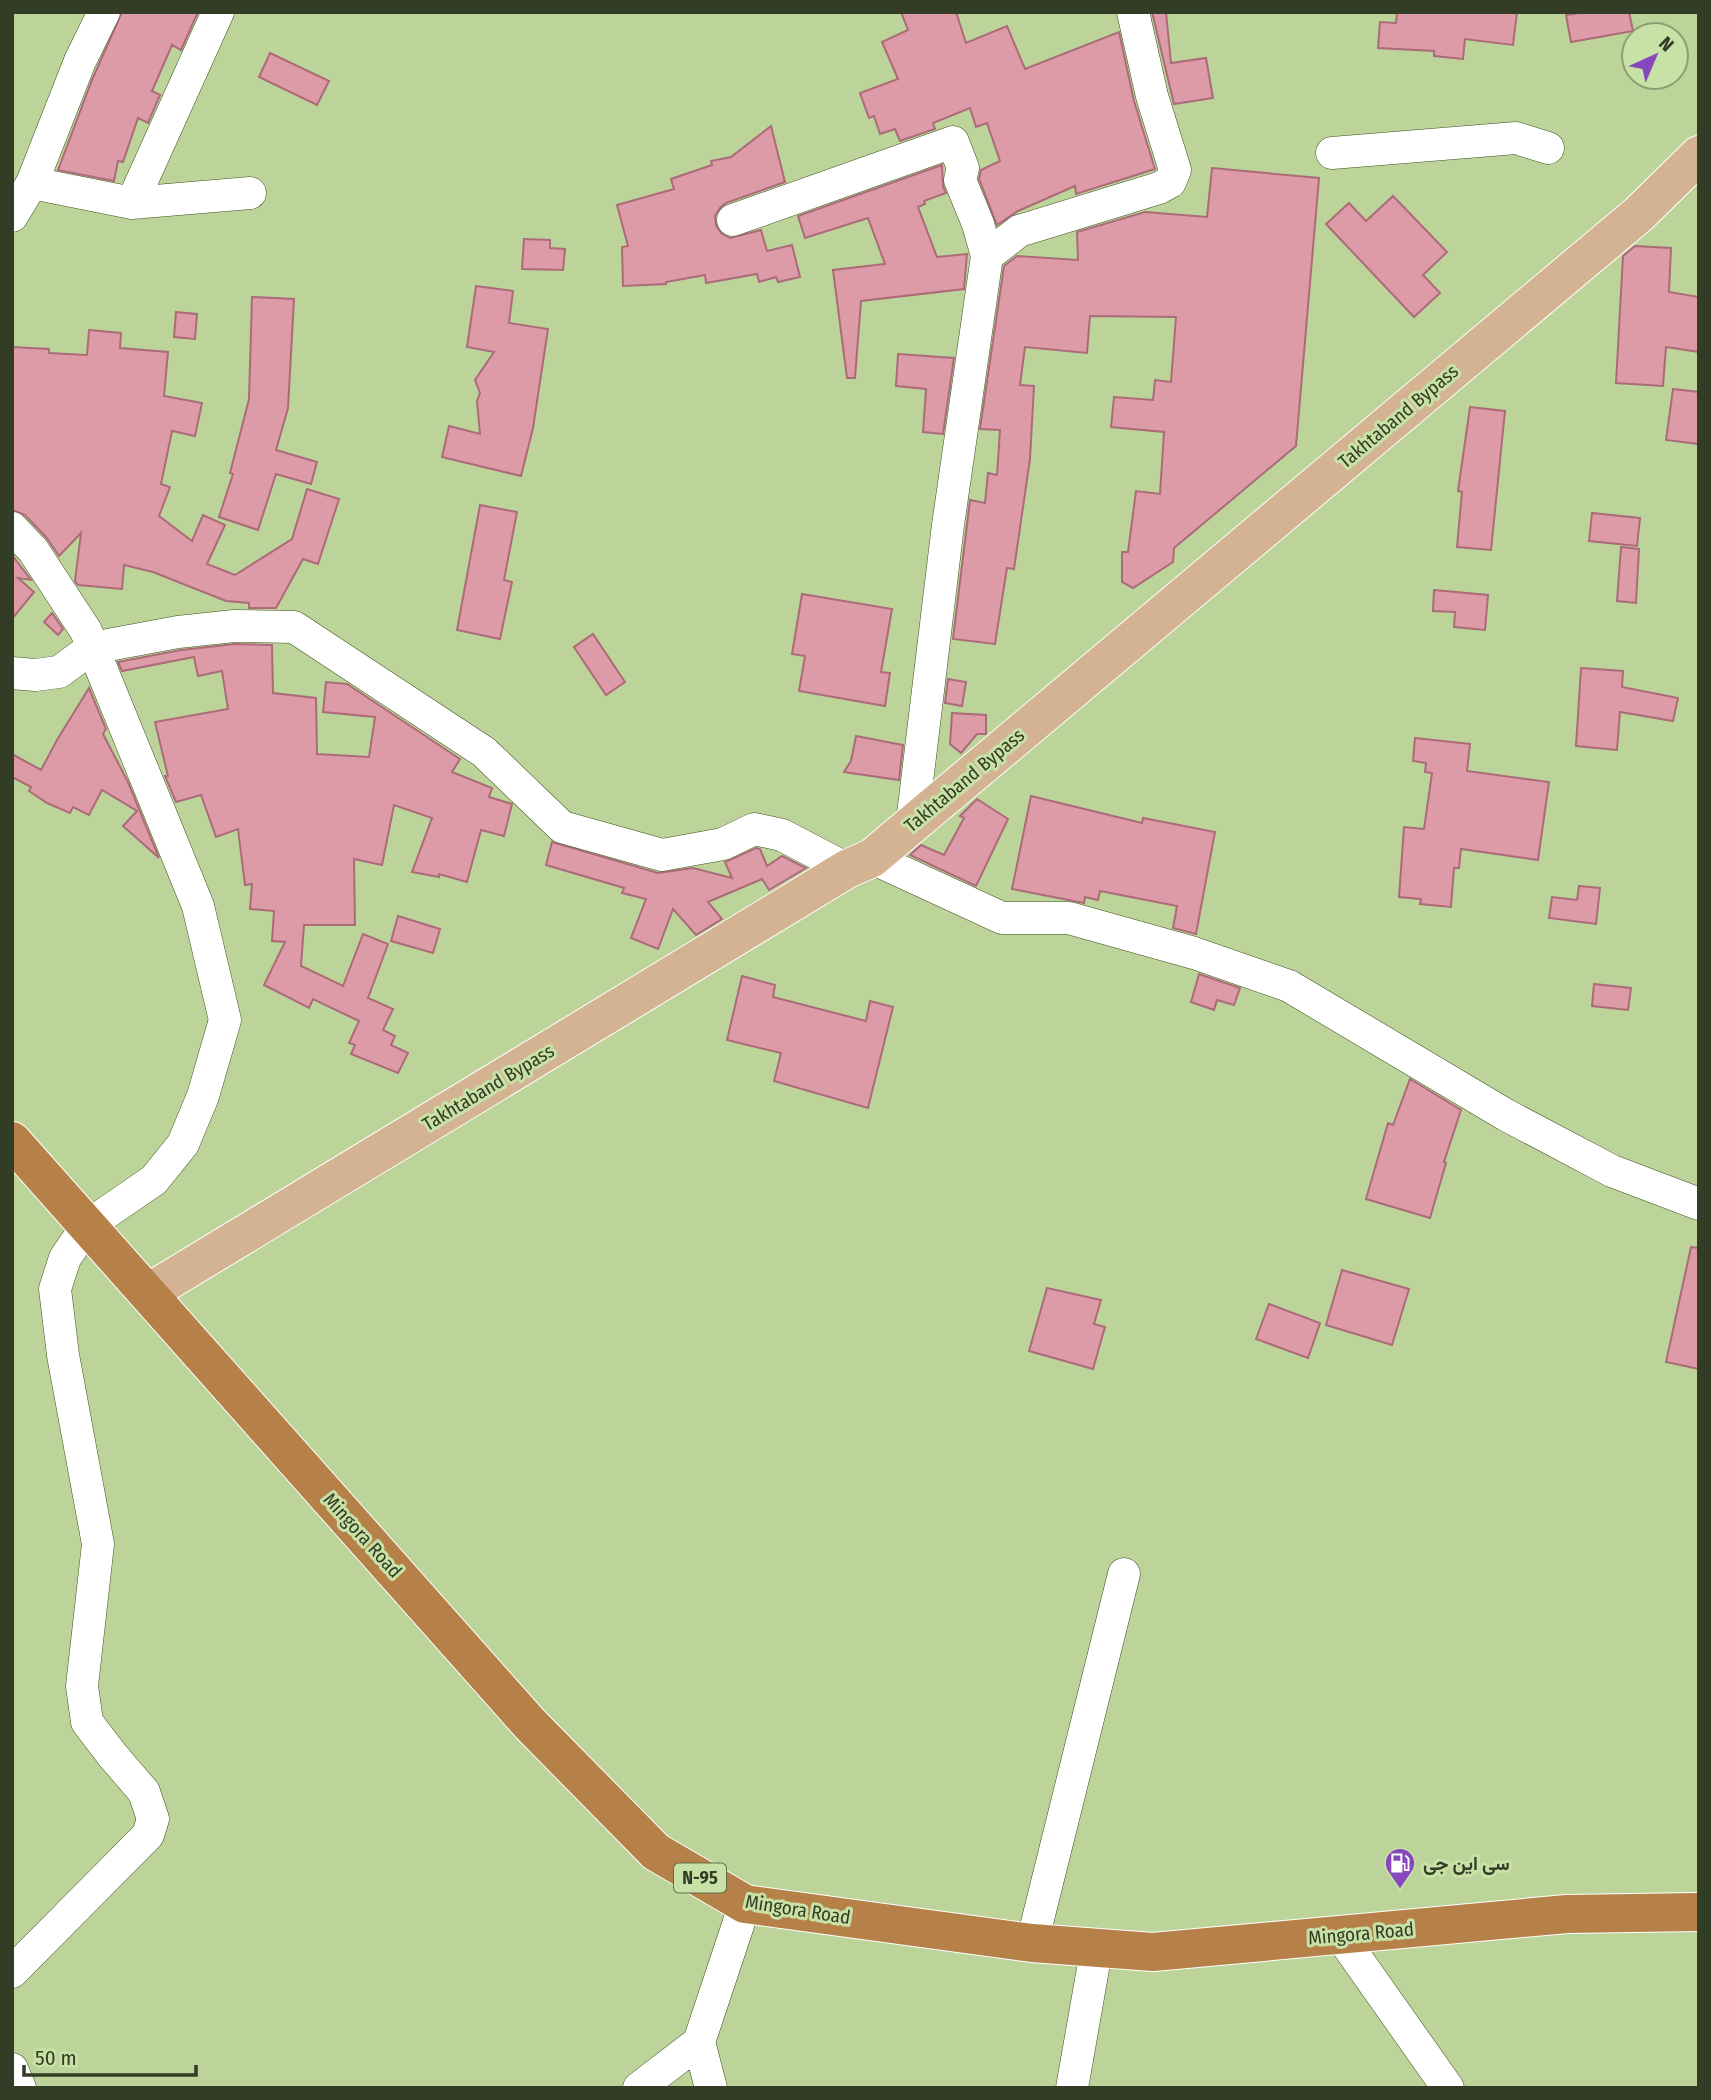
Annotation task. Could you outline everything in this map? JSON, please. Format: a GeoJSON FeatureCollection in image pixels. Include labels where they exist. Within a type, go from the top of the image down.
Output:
{"type":"FeatureCollection","features":[{"type":"Feature","properties":{"kind":"highway","name":"Mingora Road"},"geometry":{"type":"LineString","coordinates":[[12,1142],[530,1724],[656,1852],[745,1904],[1032,1943],[1153,1952],[1567,1914],[1699,1912]]}},
{"type":"Feature","properties":{"kind":"main road","name":"Takhtaband Bypass"},"geometry":{"type":"LineString","coordinates":[[148,1293],[860,864],[1692,168]]}},
{"type":"Feature","properties":{"kind":"street"},"geometry":{"type":"LineString","coordinates":[[12,216],[33,183],[80,61],[104,12]]}},
{"type":"Feature","properties":{"kind":"street"},"geometry":{"type":"LineString","coordinates":[[132,203],[218,12]]}},
{"type":"Feature","properties":{"kind":"street"},"geometry":{"type":"LineString","coordinates":[[987,256],[1019,231],[1159,188],[1170,182],[1175,170],[1152,96],[1133,12]]}},
{"type":"Feature","properties":{"kind":"street"},"geometry":{"type":"LineString","coordinates":[[1332,153],[1516,138],[1548,148]]}},
{"type":"Feature","properties":{"kind":"street"},"geometry":{"type":"LineString","coordinates":[[733,220],[953,142],[962,168],[960,180],[978,224],[987,256],[948,525],[912,823]]}},
{"type":"Feature","properties":{"kind":"street"},"geometry":{"type":"LineString","coordinates":[[33,183],[132,203],[250,193]]}},
{"type":"Feature","properties":{"kind":"street"},"geometry":{"type":"LineString","coordinates":[[12,528],[33,550],[86,631],[198,906],[225,1020],[203,1096],[183,1144],[154,1180],[87,1226],[65,1258],[55,1289],[63,1355],[98,1544],[82,1686],[87,1721],[144,1792],[153,1819],[148,1835],[12,1972]]}},
{"type":"Feature","properties":{"kind":"street"},"geometry":{"type":"LineString","coordinates":[[12,673],[35,675],[60,672],[92,648],[178,632],[223,627],[294,627],[484,752],[562,827],[662,855],[723,844],[754,829],[782,835],[1002,918],[1069,918],[1194,953],[1289,986],[1506,1115],[1612,1171],[1699,1204]]}},
{"type":"Feature","properties":{"kind":"street"},"geometry":{"type":"LineString","coordinates":[[1032,1943],[1124,1574]]}},
{"type":"Feature","properties":{"kind":"street"},"geometry":{"type":"LineString","coordinates":[[710,2088],[699,2042],[745,1904]]}},
{"type":"Feature","properties":{"kind":"street"},"geometry":{"type":"LineString","coordinates":[[1340,1935],[1448,2088]]}},
{"type":"Feature","properties":{"kind":"street"},"geometry":{"type":"LineString","coordinates":[[1072,2088],[1097,1946]]}},
{"type":"Feature","properties":{"kind":"street"},"geometry":{"type":"LineString","coordinates":[[639,2088],[699,2042]]}},
{"type":"Feature","properties":{"kind":"street"},"geometry":{"type":"LineString","coordinates":[[12,2069],[20,2088]]}},
{"type":"Feature","properties":{"kind":"building"},"geometry":{"type":"Polygon","coordinates":[[[122,12],[198,12],[181,50],[172,45],[152,91],[160,95],[148,123],[138,118],[123,162],[118,161],[114,181],[58,170],[92,80],[122,12]]]}},
{"type":"Feature","properties":{"kind":"building"},"geometry":{"type":"Polygon","coordinates":[[[901,12],[956,12],[966,43],[1007,26],[1025,69],[1119,32],[1134,101],[1155,169],[1076,194],[1075,186],[1018,211],[997,225],[979,179],[981,170],[1000,161],[987,123],[976,127],[970,108],[933,123],[935,129],[900,141],[895,129],[880,134],[874,116],[869,118],[860,93],[898,79],[882,42],[908,30],[901,12]]]}},
{"type":"Feature","properties":{"kind":"building"},"geometry":{"type":"Polygon","coordinates":[[[1152,12],[1166,12],[1171,63],[1206,58],[1213,98],[1174,104],[1152,12]]]}},
{"type":"Feature","properties":{"kind":"building"},"geometry":{"type":"Polygon","coordinates":[[[1397,12],[1517,12],[1513,45],[1465,39],[1463,59],[1434,56],[1434,51],[1378,48],[1380,22],[1396,23],[1397,12]]]}},
{"type":"Feature","properties":{"kind":"building"},"geometry":{"type":"Polygon","coordinates":[[[1629,12],[1631,21],[1620,21],[1620,33],[1571,42],[1566,15],[1629,12]]]}},
{"type":"Feature","properties":{"kind":"building"},"geometry":{"type":"Polygon","coordinates":[[[270,53],[329,81],[317,105],[259,77],[270,53]]]}},
{"type":"Feature","properties":{"kind":"building"},"geometry":{"type":"Polygon","coordinates":[[[771,126],[785,182],[726,203],[715,216],[716,225],[721,233],[730,238],[761,230],[767,251],[792,245],[800,277],[778,282],[776,277],[759,282],[757,274],[706,283],[705,275],[666,284],[623,286],[622,247],[628,246],[617,205],[674,189],[671,179],[712,165],[711,161],[731,157],[771,126]]]}},
{"type":"Feature","properties":{"kind":"building"},"geometry":{"type":"Polygon","coordinates":[[[942,165],[946,193],[924,201],[925,204],[918,207],[937,257],[967,254],[964,289],[861,301],[855,378],[847,378],[833,270],[885,264],[868,218],[805,238],[798,216],[942,165]]]}},
{"type":"Feature","properties":{"kind":"building"},"geometry":{"type":"Polygon","coordinates":[[[1212,168],[1319,178],[1296,446],[1174,548],[1173,562],[1133,588],[1122,582],[1122,552],[1128,552],[1136,491],[1160,494],[1164,432],[1111,427],[1114,397],[1153,400],[1155,380],[1171,382],[1176,317],[1090,316],[1087,353],[1025,347],[1020,385],[1034,386],[1030,459],[1014,569],[1007,568],[995,644],[953,639],[970,500],[985,503],[988,473],[997,475],[1000,430],[980,429],[1004,266],[1017,256],[1078,260],[1077,232],[1145,212],[1207,217],[1212,168]]]}},
{"type":"Feature","properties":{"kind":"building"},"geometry":{"type":"Polygon","coordinates":[[[1393,196],[1447,252],[1423,275],[1440,293],[1414,317],[1326,224],[1349,203],[1366,221],[1393,196]]]}},
{"type":"Feature","properties":{"kind":"building"},"geometry":{"type":"Polygon","coordinates":[[[524,239],[550,240],[550,248],[565,249],[563,270],[522,269],[524,239]]]}},
{"type":"Feature","properties":{"kind":"building"},"geometry":{"type":"Polygon","coordinates":[[[1635,246],[1671,248],[1669,292],[1699,297],[1699,352],[1666,347],[1663,386],[1616,383],[1623,256],[1635,246]]]}},
{"type":"Feature","properties":{"kind":"building"},"geometry":{"type":"Polygon","coordinates":[[[476,286],[513,291],[509,323],[548,329],[533,428],[521,476],[442,457],[449,426],[480,434],[477,401],[480,393],[475,380],[494,352],[467,347],[476,286]]]}},
{"type":"Feature","properties":{"kind":"building"},"geometry":{"type":"Polygon","coordinates":[[[252,297],[294,299],[288,408],[276,450],[317,462],[311,484],[276,474],[258,530],[219,517],[233,474],[230,473],[249,399],[252,297]]]}},
{"type":"Feature","properties":{"kind":"building"},"geometry":{"type":"Polygon","coordinates":[[[176,312],[197,314],[195,339],[174,337],[176,312]]]}},
{"type":"Feature","properties":{"kind":"building"},"geometry":{"type":"Polygon","coordinates":[[[89,330],[121,333],[120,348],[168,352],[164,396],[202,403],[195,436],[172,431],[161,484],[170,487],[159,516],[192,541],[203,515],[225,525],[207,564],[235,575],[292,539],[307,489],[339,499],[318,564],[303,559],[276,608],[249,608],[249,603],[226,601],[153,572],[124,565],[122,589],[78,585],[75,581],[81,533],[59,556],[46,537],[25,515],[12,510],[12,347],[87,355],[89,330]]]}},
{"type":"Feature","properties":{"kind":"building"},"geometry":{"type":"Polygon","coordinates":[[[898,354],[954,358],[943,434],[923,432],[926,389],[896,386],[898,354]]]}},
{"type":"Feature","properties":{"kind":"building"},"geometry":{"type":"Polygon","coordinates":[[[1673,389],[1699,392],[1699,444],[1666,440],[1673,389]]]}},
{"type":"Feature","properties":{"kind":"building"},"geometry":{"type":"Polygon","coordinates":[[[1470,407],[1505,411],[1491,550],[1457,547],[1462,492],[1458,491],[1470,407]]]}},
{"type":"Feature","properties":{"kind":"building"},"geometry":{"type":"Polygon","coordinates":[[[480,505],[517,512],[504,580],[512,582],[500,639],[457,630],[480,505]]]}},
{"type":"Feature","properties":{"kind":"building"},"geometry":{"type":"Polygon","coordinates":[[[1592,513],[1640,518],[1637,546],[1589,541],[1592,513]]]}},
{"type":"Feature","properties":{"kind":"building"},"geometry":{"type":"Polygon","coordinates":[[[1621,547],[1639,549],[1636,603],[1617,601],[1621,547]]]}},
{"type":"Feature","properties":{"kind":"building"},"geometry":{"type":"Polygon","coordinates":[[[12,555],[31,580],[18,578],[34,592],[12,619],[12,555]]]}},
{"type":"Feature","properties":{"kind":"building"},"geometry":{"type":"Polygon","coordinates":[[[1434,590],[1488,595],[1485,630],[1454,627],[1455,612],[1433,611],[1434,590]]]}},
{"type":"Feature","properties":{"kind":"building"},"geometry":{"type":"Polygon","coordinates":[[[802,594],[892,609],[881,672],[890,673],[885,706],[799,691],[805,656],[792,654],[802,594]]]}},
{"type":"Feature","properties":{"kind":"building"},"geometry":{"type":"Polygon","coordinates":[[[52,613],[63,629],[58,635],[44,622],[52,613]]]}},
{"type":"Feature","properties":{"kind":"building"},"geometry":{"type":"Polygon","coordinates":[[[593,634],[625,682],[606,695],[574,647],[593,634]]]}},
{"type":"Feature","properties":{"kind":"building"},"geometry":{"type":"Polygon","coordinates":[[[235,644],[272,645],[273,693],[316,698],[317,754],[369,757],[375,717],[323,712],[326,682],[347,684],[460,759],[452,772],[492,788],[489,797],[512,804],[504,836],[481,830],[467,882],[439,874],[439,877],[412,872],[432,818],[394,805],[382,865],[354,859],[355,925],[304,925],[301,966],[343,986],[363,934],[388,944],[368,998],[393,1009],[383,1030],[395,1036],[391,1045],[408,1053],[398,1073],[351,1054],[355,1045],[349,1043],[359,1021],[313,999],[309,1008],[264,985],[285,942],[272,941],[274,911],[250,909],[252,884],[245,885],[238,829],[216,837],[201,795],[176,802],[165,776],[168,776],[155,722],[228,709],[222,671],[198,676],[194,657],[122,671],[118,662],[181,650],[235,644]]]}},
{"type":"Feature","properties":{"kind":"building"},"geometry":{"type":"Polygon","coordinates":[[[1581,668],[1623,671],[1622,687],[1678,698],[1673,721],[1620,712],[1617,750],[1576,746],[1581,668]]]}},
{"type":"Feature","properties":{"kind":"building"},"geometry":{"type":"Polygon","coordinates":[[[948,679],[966,682],[962,706],[945,703],[948,679]]]}},
{"type":"Feature","properties":{"kind":"building"},"geometry":{"type":"Polygon","coordinates":[[[89,688],[106,729],[103,734],[128,782],[159,858],[123,826],[137,811],[102,790],[89,815],[73,807],[70,813],[47,803],[29,791],[31,787],[12,777],[12,754],[41,770],[89,688]]]}},
{"type":"Feature","properties":{"kind":"building"},"geometry":{"type":"Polygon","coordinates":[[[952,713],[986,715],[986,734],[977,734],[961,753],[950,744],[952,713]]]}},
{"type":"Feature","properties":{"kind":"building"},"geometry":{"type":"Polygon","coordinates":[[[856,736],[903,745],[899,780],[844,772],[851,761],[856,736]]]}},
{"type":"Feature","properties":{"kind":"building"},"geometry":{"type":"Polygon","coordinates":[[[1415,738],[1470,744],[1467,771],[1549,782],[1538,860],[1461,849],[1459,868],[1454,868],[1451,907],[1420,904],[1421,899],[1399,897],[1404,827],[1424,829],[1432,773],[1425,772],[1426,763],[1413,761],[1415,738]]]}},
{"type":"Feature","properties":{"kind":"building"},"geometry":{"type":"Polygon","coordinates":[[[1031,796],[1142,823],[1143,818],[1215,832],[1196,934],[1173,928],[1177,906],[1100,891],[1098,900],[1085,897],[1084,903],[1012,889],[1031,796]]]}},
{"type":"Feature","properties":{"kind":"building"},"geometry":{"type":"Polygon","coordinates":[[[977,799],[1008,819],[976,886],[910,855],[921,845],[944,855],[964,818],[960,816],[977,799]]]}},
{"type":"Feature","properties":{"kind":"building"},"geometry":{"type":"Polygon","coordinates":[[[552,842],[658,873],[693,868],[732,878],[725,862],[756,848],[760,849],[767,866],[782,856],[806,868],[769,890],[762,879],[708,902],[722,919],[696,935],[673,909],[658,949],[631,938],[646,899],[622,893],[624,888],[546,865],[552,842]]]}},
{"type":"Feature","properties":{"kind":"building"},"geometry":{"type":"Polygon","coordinates":[[[1579,886],[1600,888],[1596,924],[1549,918],[1552,897],[1577,900],[1579,886]]]}},
{"type":"Feature","properties":{"kind":"building"},"geometry":{"type":"Polygon","coordinates":[[[398,916],[440,929],[433,953],[391,941],[398,916]]]}},
{"type":"Feature","properties":{"kind":"building"},"geometry":{"type":"Polygon","coordinates":[[[1199,974],[1240,988],[1234,1005],[1217,1000],[1214,1010],[1191,1002],[1199,974]]]}},
{"type":"Feature","properties":{"kind":"building"},"geometry":{"type":"Polygon","coordinates":[[[742,976],[775,985],[773,997],[866,1021],[870,1001],[893,1007],[868,1108],[774,1081],[781,1053],[727,1040],[742,976]]]}},
{"type":"Feature","properties":{"kind":"building"},"geometry":{"type":"Polygon","coordinates":[[[1594,984],[1631,988],[1628,1010],[1592,1006],[1594,984]]]}},
{"type":"Feature","properties":{"kind":"building"},"geometry":{"type":"Polygon","coordinates":[[[1410,1079],[1461,1110],[1430,1218],[1366,1199],[1388,1123],[1393,1125],[1410,1079]]]}},
{"type":"Feature","properties":{"kind":"building"},"geometry":{"type":"Polygon","coordinates":[[[1691,1247],[1699,1248],[1699,1369],[1666,1362],[1691,1247]]]}},
{"type":"Feature","properties":{"kind":"building"},"geometry":{"type":"Polygon","coordinates":[[[1342,1270],[1409,1289],[1392,1345],[1326,1325],[1342,1270]]]}},
{"type":"Feature","properties":{"kind":"building"},"geometry":{"type":"Polygon","coordinates":[[[1047,1288],[1101,1300],[1094,1324],[1105,1327],[1093,1369],[1029,1351],[1047,1288]]]}},
{"type":"Feature","properties":{"kind":"building"},"geometry":{"type":"Polygon","coordinates":[[[1269,1304],[1320,1323],[1308,1358],[1256,1339],[1269,1304]]]}},
{"type":"Feature","properties":{"kind":"place","name":"سی این جی"},"geometry":{"type":"Point","coordinates":[1400,1890]}}]}
